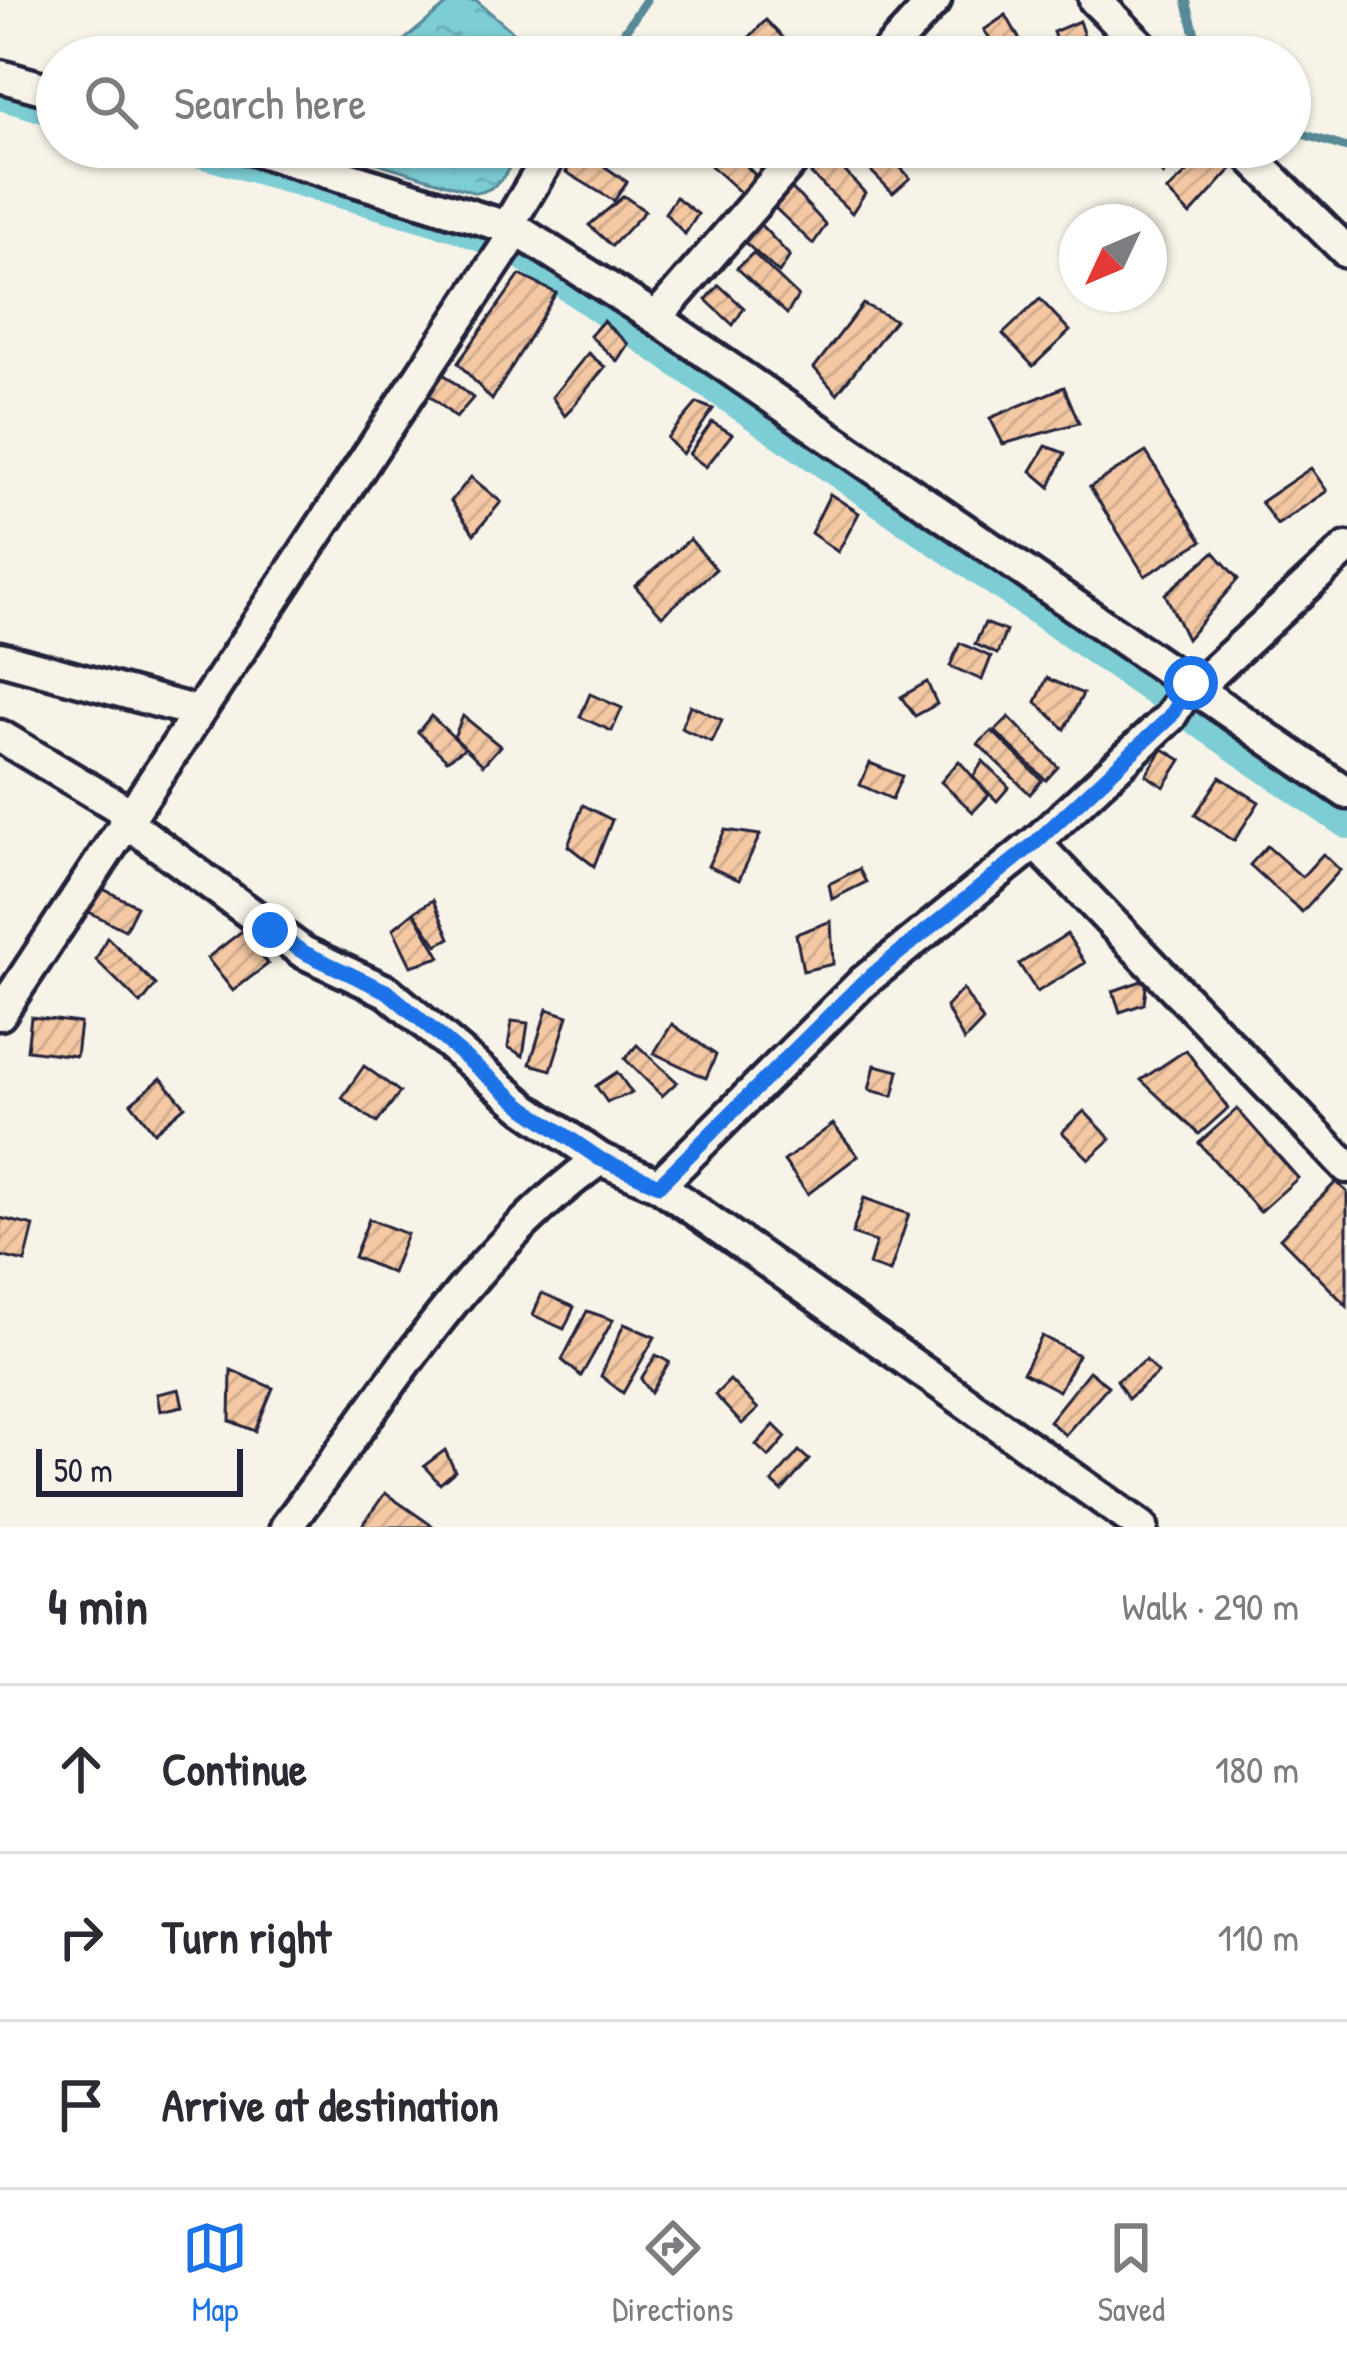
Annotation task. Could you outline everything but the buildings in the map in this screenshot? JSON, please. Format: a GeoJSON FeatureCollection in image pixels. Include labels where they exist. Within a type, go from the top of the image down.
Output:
{"type":"FeatureCollection","features":[{"type":"Feature","properties":{"kind":"street"},"geometry":{"type":"LineString","coordinates":[[902,36],[935,0]]}},
{"type":"Feature","properties":{"kind":"street"},"geometry":{"type":"LineString","coordinates":[[1095,0],[1131,36]]}},
{"type":"Feature","properties":{"kind":"street"},"geometry":{"type":"LineString","coordinates":[[0,76],[36,86]]}},
{"type":"Feature","properties":{"kind":"street"},"geometry":{"type":"LineString","coordinates":[[316,168],[512,228],[656,318],[1347,793]]}},
{"type":"Feature","properties":{"kind":"street"},"geometry":{"type":"LineString","coordinates":[[0,1013],[490,272],[544,168]]}},
{"type":"Feature","properties":{"kind":"street"},"geometry":{"type":"LineString","coordinates":[[656,318],[786,168]]}},
{"type":"Feature","properties":{"kind":"street"},"geometry":{"type":"LineString","coordinates":[[1262,168],[1347,252]]}},
{"type":"Feature","properties":{"kind":"street"},"geometry":{"type":"LineString","coordinates":[[659,1185],[863,982],[1035,843],[1170,717],[1195,685],[1347,548]]}},
{"type":"Feature","properties":{"kind":"street"},"geometry":{"type":"LineString","coordinates":[[0,658],[196,712]]}},
{"type":"Feature","properties":{"kind":"street"},"geometry":{"type":"LineString","coordinates":[[0,736],[127,817],[303,952],[388,992],[508,1095],[600,1159],[659,1185],[1135,1525]]}},
{"type":"Feature","properties":{"kind":"street"},"geometry":{"type":"LineString","coordinates":[[1035,843],[1347,1167]]}},
{"type":"Feature","properties":{"kind":"street"},"geometry":{"type":"LineString","coordinates":[[286,1527],[503,1242],[557,1190],[600,1159]]}},
{"type":"Feature","properties":{"kind":"water"},"geometry":{"type":"Polygon","coordinates":[[[452,0],[477,1],[518,36],[409,36],[452,0]]]}},
{"type":"Feature","properties":{"kind":"water"},"geometry":{"type":"Polygon","coordinates":[[[394,168],[509,168],[498,182],[476,193],[394,168]]]}},
{"type":"Feature","properties":{"kind":"waterway"},"geometry":{"type":"LineString","coordinates":[[621,36],[646,0]]}},
{"type":"Feature","properties":{"kind":"waterway"},"geometry":{"type":"LineString","coordinates":[[1186,0],[1195,36]]}},
{"type":"Feature","properties":{"kind":"waterway"},"geometry":{"type":"LineString","coordinates":[[0,95],[36,106]]}},
{"type":"Feature","properties":{"kind":"waterway"},"geometry":{"type":"LineString","coordinates":[[1311,137],[1347,148]]}},
{"type":"Feature","properties":{"kind":"waterway"},"geometry":{"type":"LineString","coordinates":[[254,168],[455,226],[521,254],[1347,824]]}},
{"type":"Feature","properties":{"kind":"route"},"geometry":{"type":"LineString","coordinates":[[270,930],[333,968],[388,992],[525,1108],[600,1159],[659,1185],[863,982],[1035,843],[1170,717],[1191,683]]}}]}
